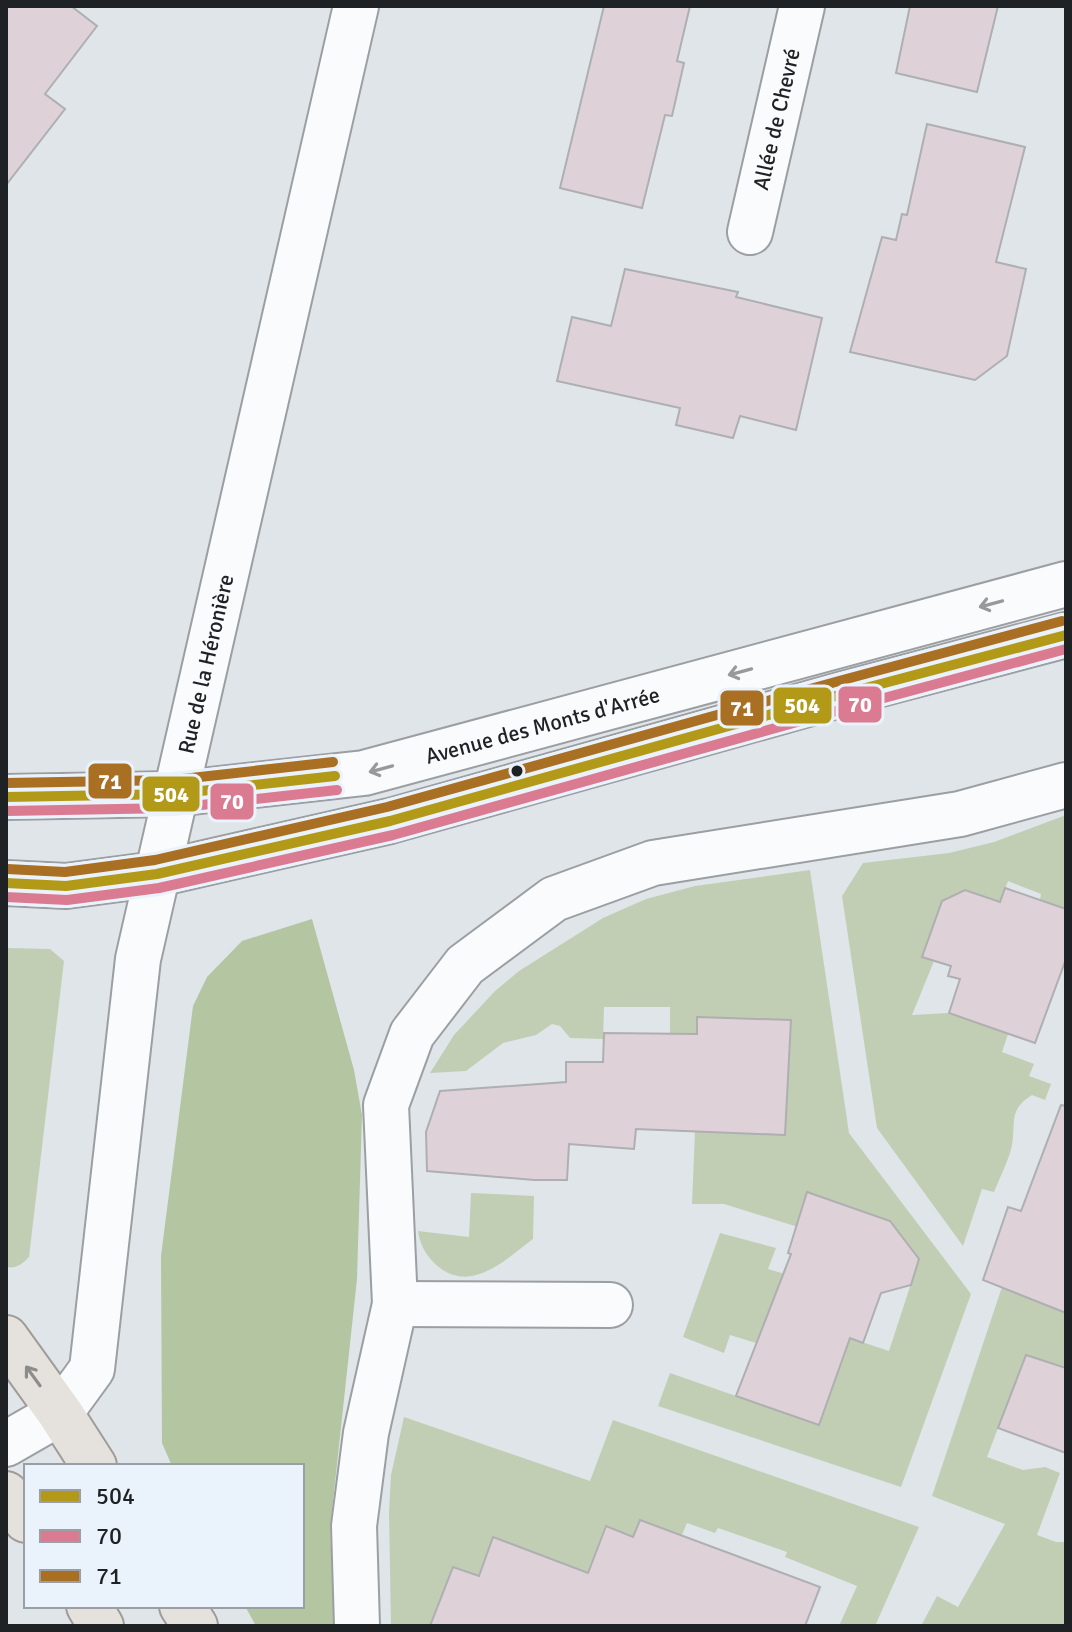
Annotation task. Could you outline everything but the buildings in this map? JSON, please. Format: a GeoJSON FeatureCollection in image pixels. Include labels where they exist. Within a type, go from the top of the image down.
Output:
{"type":"FeatureCollection","features":[{"type":"Feature","properties":{"kind":"main road"},"geometry":{"type":"LineString","coordinates":[[6,1338],[93,1464]]}},
{"type":"Feature","properties":{"kind":"main road"},"geometry":{"type":"LineString","coordinates":[[6,1494],[24,1517]]}},
{"type":"Feature","properties":{"kind":"main road"},"geometry":{"type":"LineString","coordinates":[[90,1608],[101,1626]]}},
{"type":"Feature","properties":{"kind":"main road"},"geometry":{"type":"LineString","coordinates":[[183,1608],[195,1626]]}},
{"type":"Feature","properties":{"kind":"street","name":"Rue de la Héronière"},"geometry":{"type":"LineString","coordinates":[[60,1413],[92,1369],[138,959],[356,6]]}},
{"type":"Feature","properties":{"kind":"street","name":"Allée de Chevré"},"geometry":{"type":"LineString","coordinates":[[750,232],[802,6]]}},
{"type":"Feature","properties":{"kind":"street","name":"Avenue des Monts d'Arrée"},"geometry":{"type":"LineString","coordinates":[[6,797],[174,794],[364,773],[1066,584]]}},
{"type":"Feature","properties":{"kind":"street"},"geometry":{"type":"LineString","coordinates":[[6,883],[66,886],[157,874],[390,821],[769,714],[1066,635]]}},
{"type":"Feature","properties":{"kind":"street"},"geometry":{"type":"LineString","coordinates":[[357,1626],[354,1526],[366,1433],[395,1304],[386,1105],[412,1034],[465,965],[554,899],[653,863],[960,814],[1066,785]]}},
{"type":"Feature","properties":{"kind":"street"},"geometry":{"type":"LineString","coordinates":[[395,1304],[610,1305]]}},
{"type":"Feature","properties":{"kind":"street"},"geometry":{"type":"LineString","coordinates":[[6,1444],[60,1413]]}},
{"type":"Feature","properties":{"kind":"green space"},"geometry":{"type":"Polygon","coordinates":[[[1066,815],[1066,909],[1040,900],[1041,894],[1008,881],[1000,902],[965,891],[942,901],[923,957],[934,961],[912,1015],[949,1013],[1008,1034],[1002,1052],[1034,1064],[1029,1076],[1051,1084],[1045,1100],[1032,1095],[1016,1111],[1007,1163],[994,1192],[982,1189],[963,1246],[877,1128],[842,896],[863,863],[949,853],[994,842],[1066,815]]]}},
{"type":"Feature","properties":{"kind":"green space"},"geometry":{"type":"Polygon","coordinates":[[[810,870],[849,1133],[971,1294],[901,1487],[658,1406],[670,1373],[819,1425],[850,1338],[889,1351],[919,1259],[902,1236],[798,1227],[724,1204],[692,1204],[695,1131],[728,1118],[786,1119],[791,1020],[697,1017],[697,1034],[670,1034],[670,1007],[604,1007],[603,1039],[570,1038],[560,1026],[552,1024],[536,1035],[503,1043],[466,1071],[430,1073],[454,1035],[495,991],[519,971],[603,918],[646,899],[695,886],[810,870]]]}},
{"type":"Feature","properties":{"kind":"green space"},"geometry":{"type":"Polygon","coordinates":[[[312,919],[354,1070],[362,1115],[357,1279],[330,1529],[335,1626],[256,1626],[246,1608],[304,1608],[304,1464],[171,1464],[162,1443],[161,1256],[193,1006],[207,977],[242,941],[312,919]]]}},
{"type":"Feature","properties":{"kind":"green space"},"geometry":{"type":"Polygon","coordinates":[[[6,948],[50,949],[64,961],[29,1257],[19,1265],[10,1267],[6,1267],[6,948]]]}},
{"type":"Feature","properties":{"kind":"green space"},"geometry":{"type":"Polygon","coordinates":[[[471,1193],[534,1196],[533,1239],[489,1270],[465,1277],[452,1275],[440,1268],[428,1256],[418,1231],[469,1237],[471,1193]]]}},
{"type":"Feature","properties":{"kind":"green space"},"geometry":{"type":"Polygon","coordinates":[[[720,1233],[776,1248],[768,1269],[795,1277],[756,1343],[730,1335],[724,1353],[683,1337],[720,1233]]]}},
{"type":"Feature","properties":{"kind":"green space"},"geometry":{"type":"Polygon","coordinates":[[[1002,1287],[1066,1313],[1066,1367],[1026,1355],[987,1457],[1023,1470],[1045,1467],[1060,1473],[1037,1535],[1066,1542],[1066,1626],[921,1626],[937,1596],[958,1607],[1005,1524],[932,1496],[1002,1287]]]}},
{"type":"Feature","properties":{"kind":"green space"},"geometry":{"type":"Polygon","coordinates":[[[404,1417],[590,1481],[613,1420],[919,1527],[875,1626],[839,1626],[857,1586],[785,1557],[787,1552],[718,1528],[715,1533],[687,1523],[681,1537],[633,1537],[605,1526],[575,1606],[530,1551],[494,1537],[479,1576],[453,1567],[430,1626],[391,1626],[391,1475],[404,1417]]]}},
{"type":"Feature","properties":{"kind":"transit line","name":"71"},"geometry":{"type":"LineString","coordinates":[[7,869],[65,872],[155,860],[387,807],[1062,621]]}},
{"type":"Feature","properties":{"kind":"transit line","name":"504"},"geometry":{"type":"LineString","coordinates":[[6,883],[66,886],[157,874],[390,821],[1066,635]]}},
{"type":"Feature","properties":{"kind":"transit line","name":"70"},"geometry":{"type":"LineString","coordinates":[[6,897],[67,900],[159,888],[393,835],[1066,649]]}},
{"type":"Feature","properties":{"kind":"transit line","name":"71"},"geometry":{"type":"LineString","coordinates":[[6,783],[173,780],[333,762]]}},
{"type":"Feature","properties":{"kind":"transit line","name":"504"},"geometry":{"type":"LineString","coordinates":[[6,797],[174,794],[335,776]]}},
{"type":"Feature","properties":{"kind":"transit line","name":"70"},"geometry":{"type":"LineString","coordinates":[[6,811],[174,808],[337,790]]}}]}
